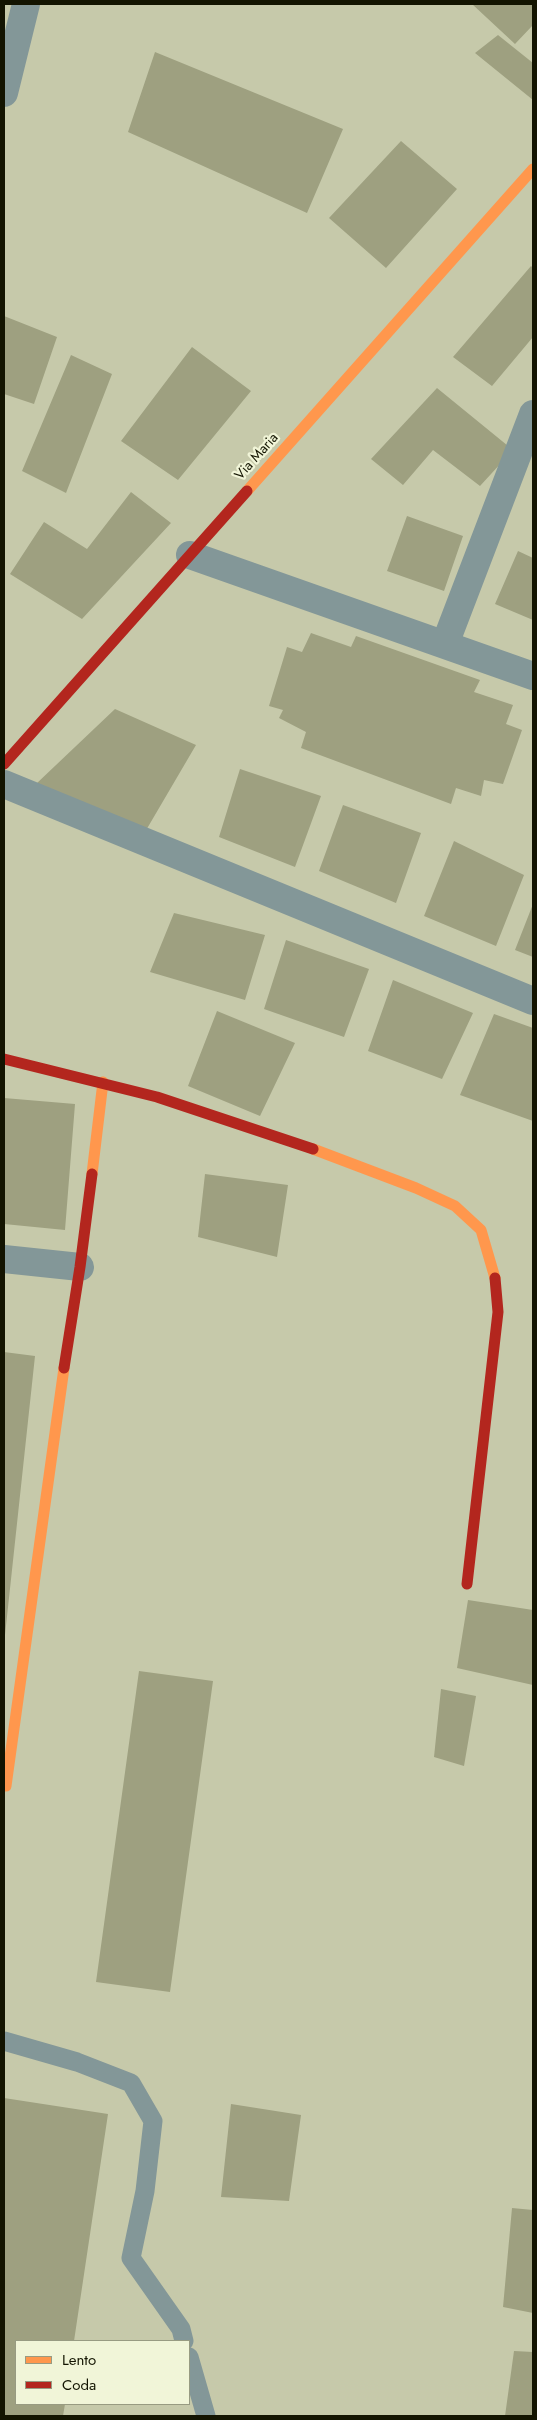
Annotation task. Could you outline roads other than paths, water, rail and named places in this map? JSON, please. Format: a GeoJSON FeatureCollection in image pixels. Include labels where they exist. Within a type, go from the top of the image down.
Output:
{"type":"FeatureCollection","features":[{"type":"Feature","properties":{"kind":"street"},"geometry":{"type":"LineString","coordinates":[[4,93],[26,4]]}},
{"type":"Feature","properties":{"kind":"street","name":"Via Maria"},"geometry":{"type":"LineString","coordinates":[[4,764],[531,175]]}},
{"type":"Feature","properties":{"kind":"street"},"geometry":{"type":"LineString","coordinates":[[444,644],[533,414]]}},
{"type":"Feature","properties":{"kind":"street"},"geometry":{"type":"LineString","coordinates":[[190,555],[533,676]]}},
{"type":"Feature","properties":{"kind":"street"},"geometry":{"type":"LineString","coordinates":[[4,784],[533,1001]]}},
{"type":"Feature","properties":{"kind":"street"},"geometry":{"type":"LineString","coordinates":[[4,1059],[103,1082],[157,1097],[294,1142],[416,1188],[455,1206],[481,1230],[494,1273],[498,1312],[467,1584]]}},
{"type":"Feature","properties":{"kind":"street"},"geometry":{"type":"LineString","coordinates":[[5,1792],[57,1408],[80,1267],[103,1082]]}},
{"type":"Feature","properties":{"kind":"street"},"geometry":{"type":"LineString","coordinates":[[4,1258],[80,1267]]}},
{"type":"Feature","properties":{"kind":"lane"},"geometry":{"type":"LineString","coordinates":[[4,2041],[77,2062],[131,2083],[153,2121],[145,2191],[131,2258],[180,2328],[184,2340]]}},
{"type":"Feature","properties":{"kind":"lane"},"geometry":{"type":"LineString","coordinates":[[190,2360],[206,2416]]}}]}
